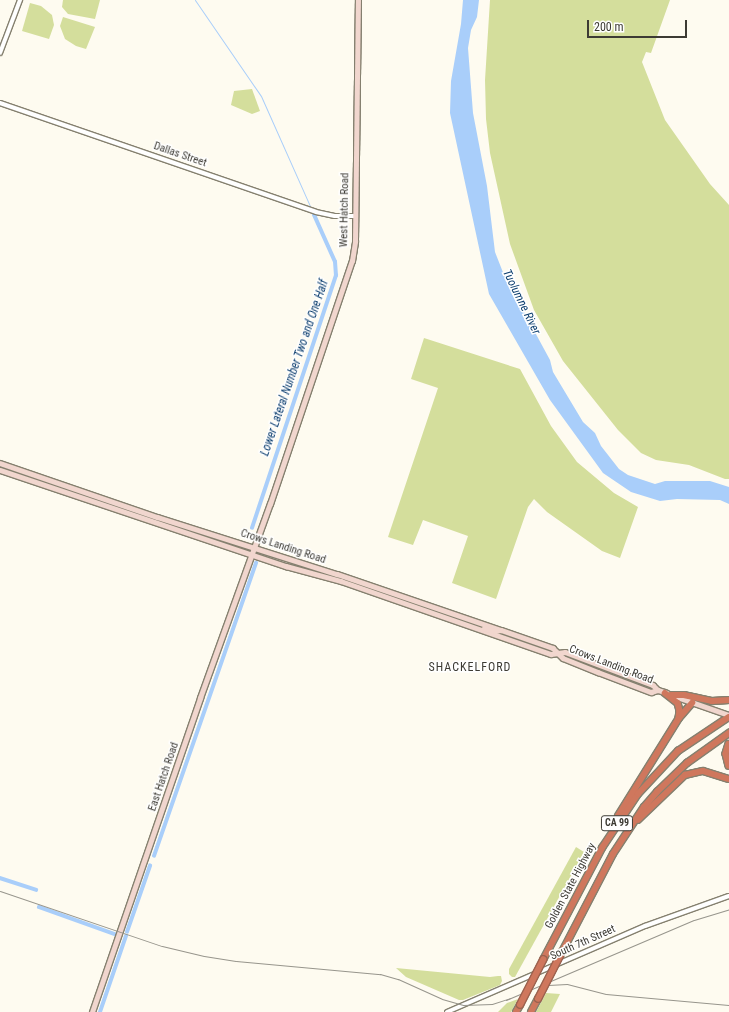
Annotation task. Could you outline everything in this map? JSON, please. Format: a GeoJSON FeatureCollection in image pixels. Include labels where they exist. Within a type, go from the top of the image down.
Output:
{"type":"FeatureCollection","features":[{"type":"Feature","properties":{"kind":"highway"},"geometry":{"type":"LineString","coordinates":[[668,694],[712,701],[729,700]]}},
{"type":"Feature","properties":{"kind":"highway"},"geometry":{"type":"LineString","coordinates":[[668,694],[678,703],[680,710],[679,718]]}},
{"type":"Feature","properties":{"kind":"highway"},"geometry":{"type":"LineString","coordinates":[[602,848],[621,811],[679,718],[692,702]]}},
{"type":"Feature","properties":{"kind":"highway","name":"Golden State Highway"},"geometry":{"type":"LineString","coordinates":[[516,1012],[602,848],[634,799],[657,772],[678,751],[727,715]]}},
{"type":"Feature","properties":{"kind":"highway","name":"Golden State Highway"},"geometry":{"type":"LineString","coordinates":[[531,1012],[613,854],[633,823],[656,792],[676,772],[696,755],[729,733]]}},
{"type":"Feature","properties":{"kind":"highway"},"geometry":{"type":"LineString","coordinates":[[729,744],[726,757],[729,766]]}},
{"type":"Feature","properties":{"kind":"highway"},"geometry":{"type":"LineString","coordinates":[[633,823],[685,775],[703,771],[729,778]]}},
{"type":"Feature","properties":{"kind":"main road","name":"West Hatch Road"},"geometry":{"type":"LineString","coordinates":[[253,547],[270,504],[352,261],[355,241],[358,0]]}},
{"type":"Feature","properties":{"kind":"main road","name":"Crows Landing Road"},"geometry":{"type":"LineString","coordinates":[[0,463],[350,578],[553,648],[558,653]]}},
{"type":"Feature","properties":{"kind":"main road","name":"Crows Landing Road"},"geometry":{"type":"LineString","coordinates":[[0,470],[251,553],[347,583],[551,654],[565,652],[595,665],[653,685],[658,690],[668,694],[727,715]]}},
{"type":"Feature","properties":{"kind":"main road"},"geometry":{"type":"LineString","coordinates":[[89,500],[95,498],[113,501]]}},
{"type":"Feature","properties":{"kind":"main road","name":"East Hatch Road"},"geometry":{"type":"LineString","coordinates":[[92,1012],[253,547]]}},
{"type":"Feature","properties":{"kind":"main road"},"geometry":{"type":"LineString","coordinates":[[322,576],[326,575],[343,579],[350,578]]}},
{"type":"Feature","properties":{"kind":"main road"},"geometry":{"type":"LineString","coordinates":[[347,583],[352,582],[370,587],[376,587]]}},
{"type":"Feature","properties":{"kind":"main road"},"geometry":{"type":"LineString","coordinates":[[469,625],[495,631],[500,630]]}},
{"type":"Feature","properties":{"kind":"street"},"geometry":{"type":"LineString","coordinates":[[0,54],[20,0]]}},
{"type":"Feature","properties":{"kind":"street","name":"Dallas Street"},"geometry":{"type":"LineString","coordinates":[[0,103],[316,212],[335,216],[355,216]]}},
{"type":"Feature","properties":{"kind":"street","name":"South 7th Street"},"geometry":{"type":"LineString","coordinates":[[447,1012],[645,926],[729,896]]}},
{"type":"Feature","properties":{"kind":"green space"},"geometry":{"type":"Polygon","coordinates":[[[63,0],[100,0],[95,19],[68,14],[62,7],[63,0]]]}},
{"type":"Feature","properties":{"kind":"green space"},"geometry":{"type":"Polygon","coordinates":[[[490,0],[670,0],[651,53],[646,52],[642,62],[665,120],[710,184],[729,205],[729,479],[725,479],[689,465],[656,460],[641,453],[618,430],[563,361],[534,310],[510,244],[490,153],[486,119],[485,80],[490,0]]]}},
{"type":"Feature","properties":{"kind":"green space"},"geometry":{"type":"Polygon","coordinates":[[[30,3],[41,6],[52,15],[54,25],[49,39],[22,31],[30,3]]]}},
{"type":"Feature","properties":{"kind":"green space"},"geometry":{"type":"Polygon","coordinates":[[[63,17],[95,27],[86,49],[76,46],[65,39],[60,26],[63,17]]]}},
{"type":"Feature","properties":{"kind":"green space"},"geometry":{"type":"Polygon","coordinates":[[[252,89],[260,111],[252,114],[231,105],[234,91],[252,89]]]}},
{"type":"Feature","properties":{"kind":"green space"},"geometry":{"type":"Polygon","coordinates":[[[424,338],[520,369],[551,426],[577,462],[614,493],[638,507],[620,558],[602,551],[547,512],[534,499],[528,507],[496,599],[452,583],[468,536],[423,520],[413,545],[388,537],[438,388],[411,379],[424,338]]]}},
{"type":"Feature","properties":{"kind":"green space"},"geometry":{"type":"Polygon","coordinates":[[[576,847],[584,852],[515,977],[512,977],[509,974],[509,969],[576,847]]]}},
{"type":"Feature","properties":{"kind":"green space"},"geometry":{"type":"Polygon","coordinates":[[[396,968],[490,977],[501,976],[502,981],[500,985],[463,1000],[459,1000],[406,977],[396,968]]]}},
{"type":"Feature","properties":{"kind":"green space"},"geometry":{"type":"Polygon","coordinates":[[[546,993],[560,994],[551,1012],[536,1012],[546,993]]]}},
{"type":"Feature","properties":{"kind":"green space"},"geometry":{"type":"Polygon","coordinates":[[[518,999],[511,1012],[498,1012],[507,1003],[518,999]]]}},
{"type":"Feature","properties":{"kind":"water"},"geometry":{"type":"Polygon","coordinates":[[[463,0],[479,0],[477,17],[471,30],[468,48],[473,113],[487,186],[495,252],[504,275],[550,360],[553,372],[583,422],[595,433],[601,446],[619,469],[628,475],[655,484],[665,481],[710,481],[729,487],[729,504],[720,500],[677,499],[660,501],[631,492],[603,473],[550,400],[489,294],[450,113],[451,81],[461,24],[463,0]]]}},
{"type":"Feature","properties":{"kind":"waterway","name":"Lower Lateral Number Two and One Half"},"geometry":{"type":"LineString","coordinates":[[195,0],[261,96],[310,206]]}},
{"type":"Feature","properties":{"kind":"waterway","name":"Lower Lateral Number Two and One Half"},"geometry":{"type":"LineString","coordinates":[[252,528],[336,276],[335,262],[314,215]]}},
{"type":"Feature","properties":{"kind":"waterway"},"geometry":{"type":"LineString","coordinates":[[154,856],[256,563]]}},
{"type":"Feature","properties":{"kind":"waterway"},"geometry":{"type":"LineString","coordinates":[[127,932],[150,866]]}},
{"type":"Feature","properties":{"kind":"waterway"},"geometry":{"type":"LineString","coordinates":[[0,878],[36,890]]}},
{"type":"Feature","properties":{"kind":"waterway"},"geometry":{"type":"LineString","coordinates":[[39,907],[115,934]]}},
{"type":"Feature","properties":{"kind":"waterway"},"geometry":{"type":"LineString","coordinates":[[100,1012],[126,936]]}},
{"type":"Feature","properties":{"kind":"railway"},"geometry":{"type":"LineString","coordinates":[[0,891],[162,946],[204,956],[236,961],[380,974],[398,979],[442,999],[463,1005],[492,1004],[510,998]]}},
{"type":"Feature","properties":{"kind":"railway"},"geometry":{"type":"LineString","coordinates":[[506,1000],[694,920],[729,909]]}},
{"type":"Feature","properties":{"kind":"railway"},"geometry":{"type":"LineString","coordinates":[[548,985],[567,984],[606,994],[729,1005]]}},
{"type":"Feature","properties":{"kind":"district","name":"SHACKELFORD"},"geometry":{"type":"Point","coordinates":[470,668]}},
{"type":"Feature","properties":{"kind":"water label","name":"Tuolumne River"},"geometry":{"type":"Point","coordinates":[521,302]}}]}
